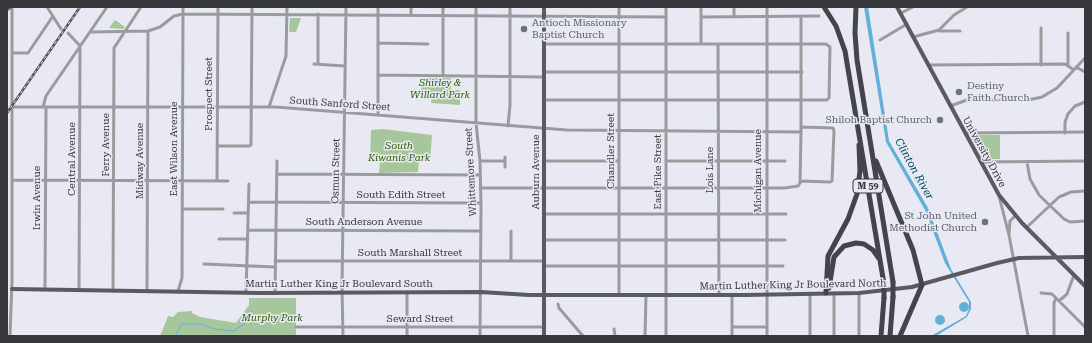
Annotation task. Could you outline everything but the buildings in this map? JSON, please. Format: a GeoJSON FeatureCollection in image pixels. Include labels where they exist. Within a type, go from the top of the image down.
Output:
{"type":"FeatureCollection","features":[{"type":"Feature","properties":{"kind":"highway","name":"M 59"},"geometry":{"type":"LineString","coordinates":[[824,7],[841,37],[856,110],[884,284],[881,336]]}},
{"type":"Feature","properties":{"kind":"highway","name":"M 59"},"geometry":{"type":"LineString","coordinates":[[856,7],[856,54],[893,282],[890,336]]}},
{"type":"Feature","properties":{"kind":"highway"},"geometry":{"type":"LineString","coordinates":[[829,293],[828,256],[852,212],[859,185],[860,166],[856,110]]}},
{"type":"Feature","properties":{"kind":"highway"},"geometry":{"type":"LineString","coordinates":[[871,147],[881,176],[913,250],[922,285],[900,336]]}},
{"type":"Feature","properties":{"kind":"highway"},"geometry":{"type":"LineString","coordinates":[[829,293],[833,260],[837,252],[844,246],[856,243],[866,245],[873,250],[881,261]]}},
{"type":"Feature","properties":{"kind":"main road"},"geometry":{"type":"LineString","coordinates":[[7,9],[11,7]]}},
{"type":"Feature","properties":{"kind":"main road","name":"Auburn Avenue"},"geometry":{"type":"LineString","coordinates":[[544,7],[544,336]]}},
{"type":"Feature","properties":{"kind":"main road","name":"University Drive"},"geometry":{"type":"LineString","coordinates":[[897,7],[914,37],[927,65],[999,195],[1026,228],[1085,286]]}},
{"type":"Feature","properties":{"kind":"main road","name":"Martin Luther King Jr Boulevard North"},"geometry":{"type":"LineString","coordinates":[[666,295],[766,295],[887,291],[922,285],[1013,259],[1085,257]]}},
{"type":"Feature","properties":{"kind":"main road","name":"Martin Luther King Jr Boulevard South"},"geometry":{"type":"LineString","coordinates":[[12,289],[246,293],[481,292],[544,295],[666,295]]}},
{"type":"Feature","properties":{"kind":"street"},"geometry":{"type":"LineString","coordinates":[[10,336],[12,289],[11,7]]}},
{"type":"Feature","properties":{"kind":"street"},"geometry":{"type":"LineString","coordinates":[[47,7],[61,29]]}},
{"type":"Feature","properties":{"kind":"street","name":"Irwin Avenue"},"geometry":{"type":"LineString","coordinates":[[45,289],[44,107],[46,96],[107,7]]}},
{"type":"Feature","properties":{"kind":"street","name":"Ferry Avenue"},"geometry":{"type":"LineString","coordinates":[[113,291],[114,48],[141,7]]}},
{"type":"Feature","properties":{"kind":"street","name":"East Wilson Avenue"},"geometry":{"type":"LineString","coordinates":[[178,291],[182,278],[183,7]]}},
{"type":"Feature","properties":{"kind":"street","name":"Prospect Street"},"geometry":{"type":"LineString","coordinates":[[217,181],[218,7]]}},
{"type":"Feature","properties":{"kind":"street"},"geometry":{"type":"LineString","coordinates":[[217,146],[251,146],[252,7]]}},
{"type":"Feature","properties":{"kind":"street"},"geometry":{"type":"LineString","coordinates":[[269,107],[286,56],[287,7]]}},
{"type":"Feature","properties":{"kind":"street","name":"Osmun Street"},"geometry":{"type":"LineString","coordinates":[[344,336],[342,261],[346,7]]}},
{"type":"Feature","properties":{"kind":"street"},"geometry":{"type":"LineString","coordinates":[[378,7],[378,115]]}},
{"type":"Feature","properties":{"kind":"street"},"geometry":{"type":"LineString","coordinates":[[411,7],[411,15]]}},
{"type":"Feature","properties":{"kind":"street"},"geometry":{"type":"LineString","coordinates":[[443,7],[443,76]]}},
{"type":"Feature","properties":{"kind":"street","name":"Whittemore Street"},"geometry":{"type":"LineString","coordinates":[[476,7],[476,123],[480,161],[481,230],[480,336]]}},
{"type":"Feature","properties":{"kind":"street"},"geometry":{"type":"LineString","coordinates":[[508,126],[510,7]]}},
{"type":"Feature","properties":{"kind":"street","name":"Chandler Street"},"geometry":{"type":"LineString","coordinates":[[619,7],[619,295]]}},
{"type":"Feature","properties":{"kind":"street","name":"East Pike Street"},"geometry":{"type":"LineString","coordinates":[[666,7],[666,336]]}},
{"type":"Feature","properties":{"kind":"street"},"geometry":{"type":"LineString","coordinates":[[701,7],[701,44]]}},
{"type":"Feature","properties":{"kind":"street"},"geometry":{"type":"LineString","coordinates":[[734,7],[734,17]]}},
{"type":"Feature","properties":{"kind":"street","name":"Michigan Avenue"},"geometry":{"type":"LineString","coordinates":[[767,7],[767,336]]}},
{"type":"Feature","properties":{"kind":"street"},"geometry":{"type":"LineString","coordinates":[[901,13],[913,7]]}},
{"type":"Feature","properties":{"kind":"street"},"geometry":{"type":"LineString","coordinates":[[938,31],[954,15],[967,7]]}},
{"type":"Feature","properties":{"kind":"street"},"geometry":{"type":"LineString","coordinates":[[90,32],[148,31],[160,27],[173,16],[183,14],[666,17]]}},
{"type":"Feature","properties":{"kind":"street"},"geometry":{"type":"LineString","coordinates":[[318,14],[316,64],[345,66]]}},
{"type":"Feature","properties":{"kind":"street"},"geometry":{"type":"LineString","coordinates":[[12,53],[27,53],[53,16]]}},
{"type":"Feature","properties":{"kind":"street"},"geometry":{"type":"LineString","coordinates":[[701,17],[819,16]]}},
{"type":"Feature","properties":{"kind":"street"},"geometry":{"type":"LineString","coordinates":[[480,188],[766,188],[794,187],[799,185],[802,100],[801,17]]}},
{"type":"Feature","properties":{"kind":"street"},"geometry":{"type":"LineString","coordinates":[[880,40],[907,24]]}},
{"type":"Feature","properties":{"kind":"street"},"geometry":{"type":"LineString","coordinates":[[1041,28],[1041,65]]}},
{"type":"Feature","properties":{"kind":"street","name":"Midway Avenue"},"geometry":{"type":"LineString","coordinates":[[147,292],[148,31]]}},
{"type":"Feature","properties":{"kind":"street"},"geometry":{"type":"LineString","coordinates":[[914,37],[938,31],[960,31]]}},
{"type":"Feature","properties":{"kind":"street"},"geometry":{"type":"LineString","coordinates":[[68,33],[80,47]]}},
{"type":"Feature","properties":{"kind":"street"},"geometry":{"type":"LineString","coordinates":[[1068,33],[1068,65]]}},
{"type":"Feature","properties":{"kind":"street"},"geometry":{"type":"LineString","coordinates":[[378,43],[428,44]]}},
{"type":"Feature","properties":{"kind":"street"},"geometry":{"type":"LineString","coordinates":[[544,44],[828,45],[829,100],[544,100]]}},
{"type":"Feature","properties":{"kind":"street","name":"Lois Lane"},"geometry":{"type":"LineString","coordinates":[[718,44],[718,295]]}},
{"type":"Feature","properties":{"kind":"street","name":"Central Avenue"},"geometry":{"type":"LineString","coordinates":[[79,290],[80,47]]}},
{"type":"Feature","properties":{"kind":"street"},"geometry":{"type":"LineString","coordinates":[[950,106],[968,100],[1028,100],[1040,98],[1056,89],[1085,58]]}},
{"type":"Feature","properties":{"kind":"street"},"geometry":{"type":"LineString","coordinates":[[927,65],[1068,65],[1085,72]]}},
{"type":"Feature","properties":{"kind":"street"},"geometry":{"type":"LineString","coordinates":[[544,72],[802,72]]}},
{"type":"Feature","properties":{"kind":"street"},"geometry":{"type":"LineString","coordinates":[[378,75],[544,77]]}},
{"type":"Feature","properties":{"kind":"street"},"geometry":{"type":"LineString","coordinates":[[1065,133],[1065,122],[1068,114],[1075,106],[1085,102]]}},
{"type":"Feature","properties":{"kind":"street","name":"South Sanford Street"},"geometry":{"type":"LineString","coordinates":[[12,107],[269,107],[544,128],[619,131],[801,132]]}},
{"type":"Feature","properties":{"kind":"street"},"geometry":{"type":"LineString","coordinates":[[800,181],[832,181],[834,129],[801,128]]}},
{"type":"Feature","properties":{"kind":"street"},"geometry":{"type":"LineString","coordinates":[[964,133],[1085,132]]}},
{"type":"Feature","properties":{"kind":"street"},"geometry":{"type":"LineString","coordinates":[[505,157],[505,167]]}},
{"type":"Feature","properties":{"kind":"street"},"geometry":{"type":"LineString","coordinates":[[275,293],[277,161]]}},
{"type":"Feature","properties":{"kind":"street"},"geometry":{"type":"LineString","coordinates":[[480,161],[505,161]]}},
{"type":"Feature","properties":{"kind":"street"},"geometry":{"type":"LineString","coordinates":[[544,161],[619,161]]}},
{"type":"Feature","properties":{"kind":"street"},"geometry":{"type":"LineString","coordinates":[[666,161],[785,161]]}},
{"type":"Feature","properties":{"kind":"street"},"geometry":{"type":"LineString","coordinates":[[980,162],[1085,161]]}},
{"type":"Feature","properties":{"kind":"street"},"geometry":{"type":"LineString","coordinates":[[1027,162],[1032,183],[1037,192],[1049,205],[1065,220],[1085,222]]}},
{"type":"Feature","properties":{"kind":"street"},"geometry":{"type":"LineString","coordinates":[[277,174],[480,175]]}},
{"type":"Feature","properties":{"kind":"street"},"geometry":{"type":"LineString","coordinates":[[12,180],[228,181]]}},
{"type":"Feature","properties":{"kind":"street"},"geometry":{"type":"LineString","coordinates":[[246,293],[249,184]]}},
{"type":"Feature","properties":{"kind":"street"},"geometry":{"type":"LineString","coordinates":[[1026,228],[1049,205],[1066,194],[1085,191]]}},
{"type":"Feature","properties":{"kind":"street"},"geometry":{"type":"LineString","coordinates":[[999,195],[1009,235],[1028,336]]}},
{"type":"Feature","properties":{"kind":"street","name":"South Edith Street"},"geometry":{"type":"LineString","coordinates":[[248,202],[480,204]]}},
{"type":"Feature","properties":{"kind":"street"},"geometry":{"type":"LineString","coordinates":[[182,209],[223,209]]}},
{"type":"Feature","properties":{"kind":"street"},"geometry":{"type":"LineString","coordinates":[[234,212],[248,213]]}},
{"type":"Feature","properties":{"kind":"street"},"geometry":{"type":"LineString","coordinates":[[544,214],[786,214]]}},
{"type":"Feature","properties":{"kind":"street"},"geometry":{"type":"LineString","coordinates":[[1009,235],[1010,221],[1015,216]]}},
{"type":"Feature","properties":{"kind":"street","name":"South Anderson Avenue"},"geometry":{"type":"LineString","coordinates":[[248,230],[481,230]]}},
{"type":"Feature","properties":{"kind":"street"},"geometry":{"type":"LineString","coordinates":[[511,231],[511,261]]}},
{"type":"Feature","properties":{"kind":"street"},"geometry":{"type":"LineString","coordinates":[[219,239],[248,239]]}},
{"type":"Feature","properties":{"kind":"street"},"geometry":{"type":"LineString","coordinates":[[544,240],[785,240]]}},
{"type":"Feature","properties":{"kind":"street","name":"South Marshall Street"},"geometry":{"type":"LineString","coordinates":[[275,261],[544,261]]}},
{"type":"Feature","properties":{"kind":"street"},"geometry":{"type":"LineString","coordinates":[[204,264],[275,267]]}},
{"type":"Feature","properties":{"kind":"street"},"geometry":{"type":"LineString","coordinates":[[544,266],[783,266]]}},
{"type":"Feature","properties":{"kind":"street"},"geometry":{"type":"LineString","coordinates":[[1059,302],[1067,294],[1074,275]]}},
{"type":"Feature","properties":{"kind":"street"},"geometry":{"type":"LineString","coordinates":[[407,292],[407,336]]}},
{"type":"Feature","properties":{"kind":"street"},"geometry":{"type":"LineString","coordinates":[[1041,292],[1050,293],[1085,327]]}},
{"type":"Feature","properties":{"kind":"street"},"geometry":{"type":"LineString","coordinates":[[810,293],[810,336]]}},
{"type":"Feature","properties":{"kind":"street"},"geometry":{"type":"LineString","coordinates":[[829,293],[834,336]]}},
{"type":"Feature","properties":{"kind":"street"},"geometry":{"type":"LineString","coordinates":[[859,293],[859,336]]}},
{"type":"Feature","properties":{"kind":"street"},"geometry":{"type":"LineString","coordinates":[[645,336],[646,295]]}},
{"type":"Feature","properties":{"kind":"street"},"geometry":{"type":"LineString","coordinates":[[732,295],[732,336]]}},
{"type":"Feature","properties":{"kind":"street"},"geometry":{"type":"LineString","coordinates":[[1054,336],[1054,303],[1056,298]]}},
{"type":"Feature","properties":{"kind":"street"},"geometry":{"type":"LineString","coordinates":[[558,304],[559,308],[583,336]]}},
{"type":"Feature","properties":{"kind":"street","name":"Seward Street"},"geometry":{"type":"LineString","coordinates":[[296,327],[544,327]]}},
{"type":"Feature","properties":{"kind":"street"},"geometry":{"type":"LineString","coordinates":[[732,327],[767,327]]}},
{"type":"Feature","properties":{"kind":"street"},"geometry":{"type":"LineString","coordinates":[[614,330],[614,336]]}},
{"type":"Feature","properties":{"kind":"green space"},"geometry":{"type":"Polygon","coordinates":[[[290,18],[301,18],[296,32],[289,32],[290,18]]]}},
{"type":"Feature","properties":{"kind":"green space"},"geometry":{"type":"Polygon","coordinates":[[[115,20],[125,27],[123,29],[109,28],[115,20]]]}},
{"type":"Feature","properties":{"kind":"green space","name":"Shirley & Willard Park"},"geometry":{"type":"Polygon","coordinates":[[[422,78],[451,78],[451,90],[460,90],[460,105],[431,103],[432,95],[421,95],[422,78]]]}},
{"type":"Feature","properties":{"kind":"green space","name":"South Kiwanis Park"},"geometry":{"type":"Polygon","coordinates":[[[382,129],[432,135],[430,161],[419,161],[418,172],[379,173],[380,161],[370,161],[371,130],[382,129]]]}},
{"type":"Feature","properties":{"kind":"green space"},"geometry":{"type":"Polygon","coordinates":[[[970,135],[1000,135],[1000,159],[983,159],[970,135]]]}},
{"type":"Feature","properties":{"kind":"green space","name":"Murphy Park"},"geometry":{"type":"Polygon","coordinates":[[[249,298],[296,298],[296,336],[160,336],[168,316],[173,317],[178,312],[192,311],[192,313],[200,317],[236,323],[249,305],[249,298]]]}},
{"type":"Feature","properties":{"kind":"water"},"geometry":{"type":"Polygon","coordinates":[[[864,7],[868,7],[889,141],[928,208],[951,269],[971,302],[971,309],[967,317],[936,336],[931,336],[966,316],[969,309],[969,302],[945,263],[925,210],[886,142],[864,7]]]}},
{"type":"Feature","properties":{"kind":"water"},"geometry":{"type":"Polygon","coordinates":[[[962,302],[966,302],[968,303],[968,311],[962,312],[959,309],[959,305],[962,302]]]}},
{"type":"Feature","properties":{"kind":"water"},"geometry":{"type":"Polygon","coordinates":[[[938,315],[942,315],[944,316],[944,324],[938,325],[935,322],[935,318],[938,315]]]}},
{"type":"Feature","properties":{"kind":"waterway"},"geometry":{"type":"LineString","coordinates":[[175,336],[182,324],[201,324],[214,329],[234,331],[245,323],[252,311]]}},
{"type":"Feature","properties":{"kind":"railway"},"geometry":{"type":"LineString","coordinates":[[7,113],[80,7]]}},
{"type":"Feature","properties":{"kind":"place","name":"Antioch Missionary Baptist Church"},"geometry":{"type":"Point","coordinates":[524,29]}},
{"type":"Feature","properties":{"kind":"place","name":"Destiny Faith Church"},"geometry":{"type":"Point","coordinates":[959,92]}},
{"type":"Feature","properties":{"kind":"place","name":"Shiloh Baptist Church"},"geometry":{"type":"Point","coordinates":[940,120]}},
{"type":"Feature","properties":{"kind":"place","name":"St John United Methodist Church"},"geometry":{"type":"Point","coordinates":[985,222]}},
{"type":"Feature","properties":{"kind":"water label","name":"Clinton River"},"geometry":{"type":"Point","coordinates":[914,169]}}]}
